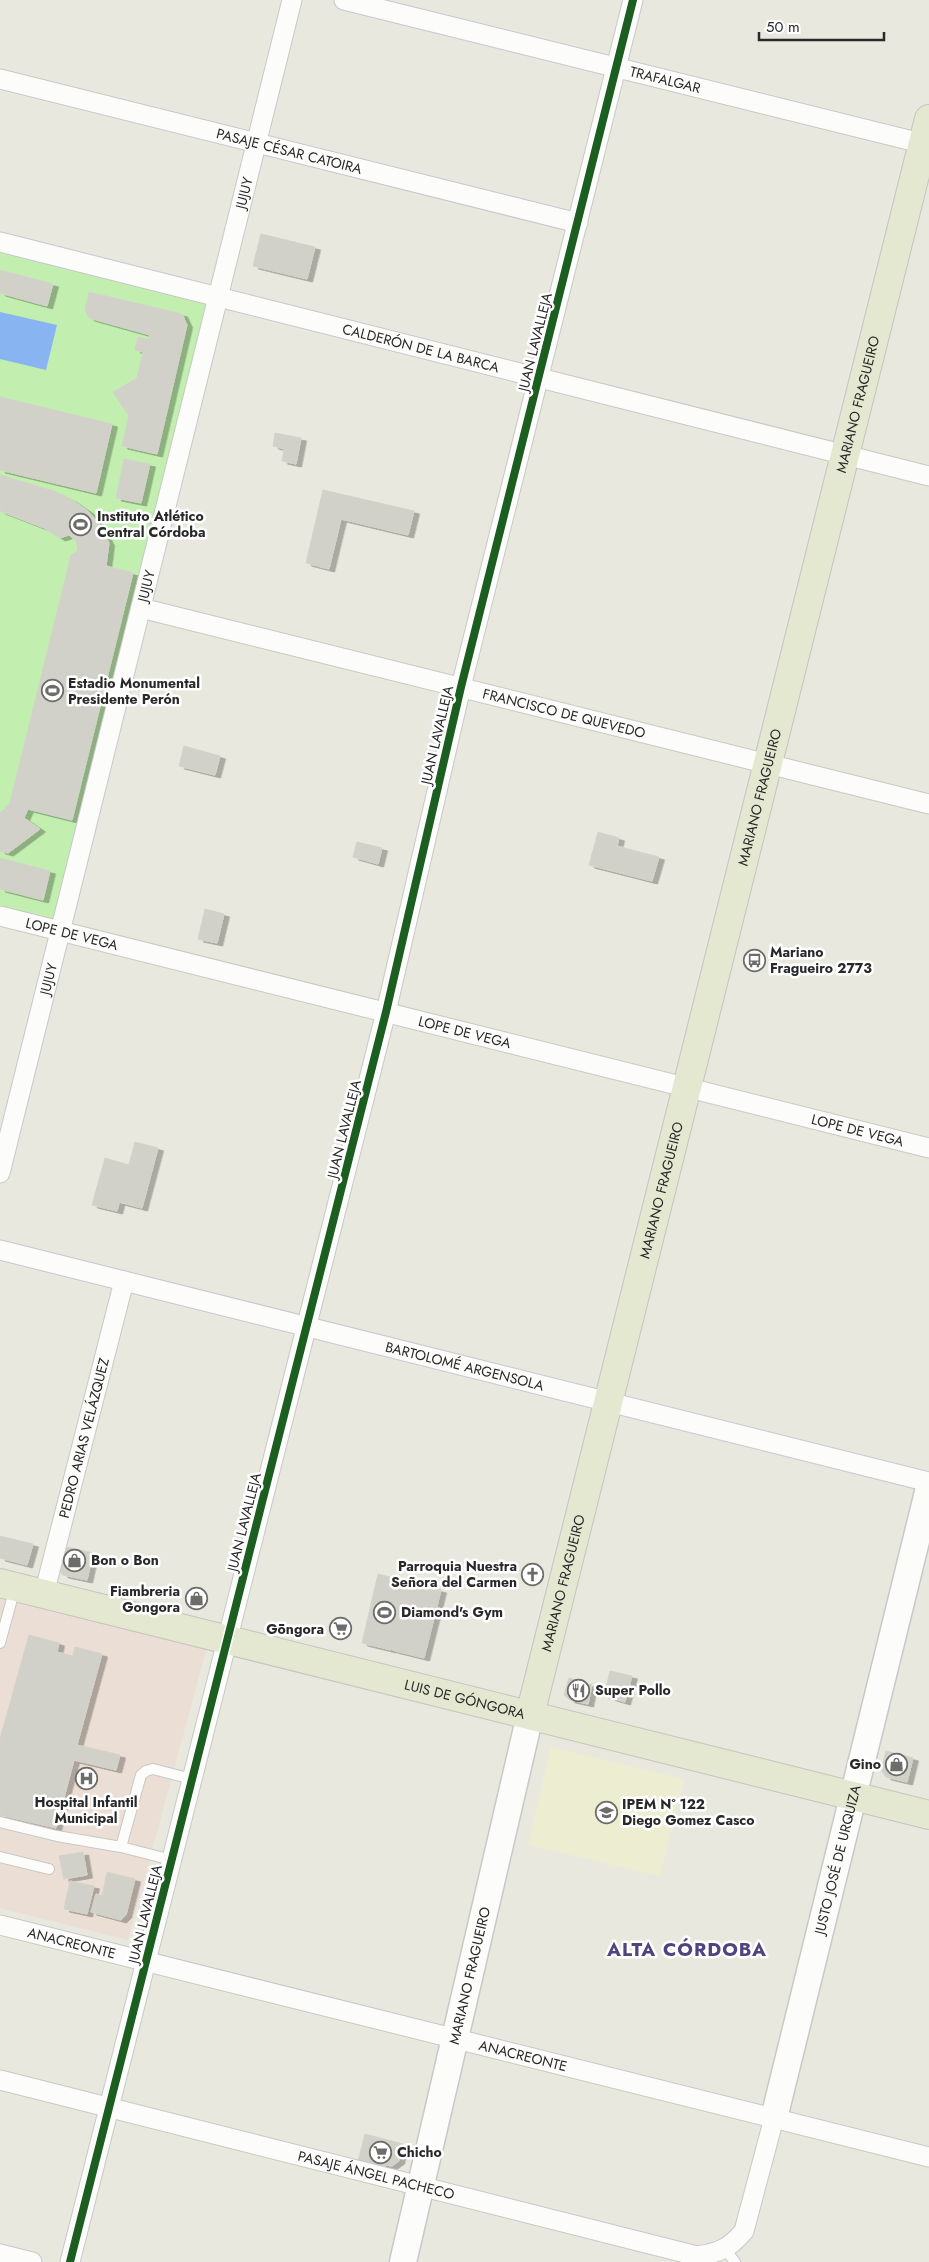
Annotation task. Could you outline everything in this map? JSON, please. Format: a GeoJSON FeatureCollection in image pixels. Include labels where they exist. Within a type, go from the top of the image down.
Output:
{"type":"FeatureCollection","features":[{"type":"Feature","properties":{"kind":"main road","name":"MARIANO FRAGUEIRO"},"geometry":{"type":"LineString","coordinates":[[530,1715],[845,454],[927,136]]}},
{"type":"Feature","properties":{"kind":"main road","name":"LUIS DE GÓNGORA"},"geometry":{"type":"LineString","coordinates":[[8,1585],[929,1815]]}},
{"type":"Feature","properties":{"kind":"street","name":"JUJUY"},"geometry":{"type":"LineString","coordinates":[[0,1173],[292,0]]}},
{"type":"Feature","properties":{"kind":"street","name":"TRAFALGAR"},"geometry":{"type":"LineString","coordinates":[[344,0],[617,68],[927,136]]}},
{"type":"Feature","properties":{"kind":"street","name":"JUAN LAVALLEJA"},"geometry":{"type":"LineString","coordinates":[[70,2262],[386,1012],[461,687],[633,0]]}},
{"type":"Feature","properties":{"kind":"street","name":"PASAJE CÉSAR CATOIRA"},"geometry":{"type":"LineString","coordinates":[[0,79],[578,223]]}},
{"type":"Feature","properties":{"kind":"street","name":"CALDERÓN DE LA BARCA"},"geometry":{"type":"LineString","coordinates":[[0,242],[929,476]]}},
{"type":"Feature","properties":{"kind":"street","name":"FRANCISCO DE QUEVEDO"},"geometry":{"type":"LineString","coordinates":[[141,608],[929,804]]}},
{"type":"Feature","properties":{"kind":"street","name":"LOPE DE VEGA"},"geometry":{"type":"LineString","coordinates":[[0,916],[929,1148]]}},
{"type":"Feature","properties":{"kind":"street","name":"BARTOLOMÉ ARGENSOLA"},"geometry":{"type":"LineString","coordinates":[[0,1250],[929,1482]]}},
{"type":"Feature","properties":{"kind":"street","name":"PEDRO ARIAS VELÁZQUEZ"},"geometry":{"type":"LineString","coordinates":[[44,1594],[124,1281]]}},
{"type":"Feature","properties":{"kind":"street","name":"JUSTO JOSÉ DE URQUIZA"},"geometry":{"type":"LineString","coordinates":[[744,2231],[774,2118],[929,1488]]}},
{"type":"Feature","properties":{"kind":"street","name":"MARIANO FRAGUEIRO"},"geometry":{"type":"LineString","coordinates":[[403,2262],[530,1715]]}},
{"type":"Feature","properties":{"kind":"street","name":"ANACREONTE"},"geometry":{"type":"LineString","coordinates":[[0,1925],[929,2157]]}},
{"type":"Feature","properties":{"kind":"street","name":"PASAJE ÁNGEL PACHECO"},"geometry":{"type":"LineString","coordinates":[[0,2080],[422,2185],[697,2256],[717,2253],[730,2256],[732,2245],[744,2231]]}},
{"type":"Feature","properties":{"kind":"street"},"geometry":{"type":"LineString","coordinates":[[0,2254],[32,2262]]}},
{"type":"Feature","properties":{"kind":"lane"},"geometry":{"type":"LineString","coordinates":[[0,1642],[8,1585]]}},
{"type":"Feature","properties":{"kind":"lane"},"geometry":{"type":"LineString","coordinates":[[121,1846],[141,1775],[146,1770],[153,1769],[192,1779]]}},
{"type":"Feature","properties":{"kind":"lane"},"geometry":{"type":"LineString","coordinates":[[0,1822],[57,1836],[121,1846],[172,1860]]}},
{"type":"Feature","properties":{"kind":"lane"},"geometry":{"type":"LineString","coordinates":[[0,1857],[49,1869]]}},
{"type":"Feature","properties":{"kind":"shaded area","name":"Hospital Infantil Municipal"},"geometry":{"type":"Polygon","coordinates":[[[0,1598],[206,1650],[128,1940],[0,1908],[0,1598]]]}},
{"type":"Feature","properties":{"kind":"shaded area","name":"IPEM Nº 122 Diego Gomez Casco"},"geometry":{"type":"Polygon","coordinates":[[[551,1747],[684,1779],[660,1876],[528,1845],[551,1747]]]}},
{"type":"Feature","properties":{"kind":"green space","name":"Instituto Atlético Central Córdoba"},"geometry":{"type":"Polygon","coordinates":[[[0,242],[218,297],[60,931],[0,916],[0,242]]]}},
{"type":"Feature","properties":{"kind":"water"},"geometry":{"type":"Polygon","coordinates":[[[0,312],[57,325],[46,370],[0,359],[0,312]]]}},
{"type":"Feature","properties":{"kind":"building"},"geometry":{"type":"Polygon","coordinates":[[[261,234],[315,247],[307,279],[253,266],[261,234]]]}},
{"type":"Feature","properties":{"kind":"building"},"geometry":{"type":"Polygon","coordinates":[[[0,270],[53,284],[47,306],[0,293],[0,270]]]}},
{"type":"Feature","properties":{"kind":"building"},"geometry":{"type":"Polygon","coordinates":[[[89,292],[182,314],[187,325],[157,454],[122,446],[129,416],[113,392],[137,378],[143,352],[135,350],[138,337],[149,339],[150,335],[89,318],[85,309],[89,292]]]}},
{"type":"Feature","properties":{"kind":"building"},"geometry":{"type":"Polygon","coordinates":[[[0,397],[112,424],[96,493],[0,470],[0,397]]]}},
{"type":"Feature","properties":{"kind":"building"},"geometry":{"type":"Polygon","coordinates":[[[275,433],[301,438],[296,464],[282,461],[284,449],[273,446],[275,433]]]}},
{"type":"Feature","properties":{"kind":"building"},"geometry":{"type":"Polygon","coordinates":[[[124,459],[150,464],[141,503],[116,498],[124,459]]]}},
{"type":"Feature","properties":{"kind":"building","name":"Estadio Monumental Presidente Perón"},"geometry":{"type":"Polygon","coordinates":[[[0,475],[54,491],[88,511],[100,525],[109,543],[106,566],[133,573],[72,820],[28,809],[24,818],[40,829],[8,853],[0,851],[0,813],[10,803],[71,555],[78,551],[76,541],[69,535],[60,538],[44,528],[0,511],[0,475]]]}},
{"type":"Feature","properties":{"kind":"building"},"geometry":{"type":"Polygon","coordinates":[[[323,490],[414,511],[408,535],[341,519],[329,569],[306,563],[323,490]]]}},
{"type":"Feature","properties":{"kind":"building"},"geometry":{"type":"Polygon","coordinates":[[[184,746],[220,756],[215,775],[179,766],[184,746]]]}},
{"type":"Feature","properties":{"kind":"building"},"geometry":{"type":"Polygon","coordinates":[[[598,832],[619,838],[617,846],[659,857],[652,881],[589,865],[598,832]]]}},
{"type":"Feature","properties":{"kind":"building"},"geometry":{"type":"Polygon","coordinates":[[[357,842],[382,848],[378,864],[353,857],[357,842]]]}},
{"type":"Feature","properties":{"kind":"building"},"geometry":{"type":"Polygon","coordinates":[[[0,858],[50,871],[43,900],[0,889],[0,858]]]}},
{"type":"Feature","properties":{"kind":"building"},"geometry":{"type":"Polygon","coordinates":[[[205,909],[224,914],[217,943],[198,939],[205,909]]]}},
{"type":"Feature","properties":{"kind":"building"},"geometry":{"type":"Polygon","coordinates":[[[135,1142],[158,1148],[142,1208],[119,1202],[135,1142]]]}},
{"type":"Feature","properties":{"kind":"building"},"geometry":{"type":"Polygon","coordinates":[[[105,1158],[129,1165],[117,1211],[92,1205],[105,1158]]]}},
{"type":"Feature","properties":{"kind":"building"},"geometry":{"type":"Polygon","coordinates":[[[0,1536],[33,1544],[27,1565],[0,1558],[0,1536]]]}},
{"type":"Feature","properties":{"kind":"building","name":"Bon o Bon"},"geometry":{"type":"Polygon","coordinates":[[[63,1546],[93,1553],[87,1580],[63,1575],[57,1567],[63,1546]]]}},
{"type":"Feature","properties":{"kind":"building","name":"Diamond's Gym"},"geometry":{"type":"Polygon","coordinates":[[[378,1574],[408,1582],[391,1650],[362,1643],[378,1574]]]}},
{"type":"Feature","properties":{"kind":"building"},"geometry":{"type":"Polygon","coordinates":[[[409,1582],[441,1590],[424,1658],[392,1650],[409,1582]]]}},
{"type":"Feature","properties":{"kind":"building"},"geometry":{"type":"Polygon","coordinates":[[[29,1635],[59,1643],[57,1652],[73,1656],[75,1647],[102,1654],[77,1745],[120,1755],[116,1770],[74,1760],[56,1828],[0,1815],[0,1739],[29,1635]]]}},
{"type":"Feature","properties":{"kind":"building"},"geometry":{"type":"Polygon","coordinates":[[[610,1671],[632,1676],[625,1702],[604,1696],[610,1671]]]}},
{"type":"Feature","properties":{"kind":"building","name":"Super Pollo"},"geometry":{"type":"Polygon","coordinates":[[[569,1678],[592,1685],[588,1704],[570,1700],[564,1695],[569,1678]]]}},
{"type":"Feature","properties":{"kind":"building","name":"Gino"},"geometry":{"type":"Polygon","coordinates":[[[886,1751],[913,1758],[907,1782],[886,1777],[881,1770],[886,1751]]]}},
{"type":"Feature","properties":{"kind":"building"},"geometry":{"type":"Polygon","coordinates":[[[83,1852],[87,1875],[64,1879],[59,1856],[83,1852]]]}},
{"type":"Feature","properties":{"kind":"building"},"geometry":{"type":"Polygon","coordinates":[[[107,1872],[135,1879],[126,1915],[121,1920],[91,1912],[96,1894],[102,1896],[107,1872]]]}},
{"type":"Feature","properties":{"kind":"building"},"geometry":{"type":"Polygon","coordinates":[[[70,1881],[94,1886],[87,1914],[64,1909],[70,1881]]]}},
{"type":"Feature","properties":{"kind":"building","name":"Chicho"},"geometry":{"type":"Polygon","coordinates":[[[365,2134],[403,2144],[399,2161],[392,2166],[386,2165],[385,2167],[358,2161],[365,2134]]]}},
{"type":"Feature","properties":{"kind":"cycle path"},"geometry":{"type":"LineString","coordinates":[[70,2262],[386,1012],[461,687],[633,0]]}},
{"type":"Feature","properties":{"kind":"place","name":"Instituto Atlético Central Córdoba"},"geometry":{"type":"Point","coordinates":[81,524]}},
{"type":"Feature","properties":{"kind":"place","name":"Estadio Monumental Presidente Perón"},"geometry":{"type":"Point","coordinates":[52,691]}},
{"type":"Feature","properties":{"kind":"place","name":"Mariano Fragueiro 2773"},"geometry":{"type":"Point","coordinates":[754,960]}},
{"type":"Feature","properties":{"kind":"place","name":"Bon o Bon"},"geometry":{"type":"Point","coordinates":[75,1560]}},
{"type":"Feature","properties":{"kind":"place","name":"Parroquia Nuestra Señora del Carmen"},"geometry":{"type":"Point","coordinates":[533,1574]}},
{"type":"Feature","properties":{"kind":"place","name":"Fiambreria Gongora"},"geometry":{"type":"Point","coordinates":[196,1599]}},
{"type":"Feature","properties":{"kind":"place","name":"Diamond's Gym"},"geometry":{"type":"Point","coordinates":[385,1612]}},
{"type":"Feature","properties":{"kind":"place","name":"Gōngora"},"geometry":{"type":"Point","coordinates":[340,1629]}},
{"type":"Feature","properties":{"kind":"place","name":"Super Pollo"},"geometry":{"type":"Point","coordinates":[579,1690]}},
{"type":"Feature","properties":{"kind":"place","name":"Gino"},"geometry":{"type":"Point","coordinates":[897,1764]}},
{"type":"Feature","properties":{"kind":"place","name":"Hospital Infantil Municipal"},"geometry":{"type":"Point","coordinates":[86,1779]}},
{"type":"Feature","properties":{"kind":"place","name":"IPEM Nº 122 Diego Gomez Casco"},"geometry":{"type":"Point","coordinates":[606,1812]}},
{"type":"Feature","properties":{"kind":"place","name":"Chicho"},"geometry":{"type":"Point","coordinates":[381,2152]}},
{"type":"Feature","properties":{"kind":"district","name":"ALTA CÓRDOBA"},"geometry":{"type":"Point","coordinates":[687,1949]}}]}
